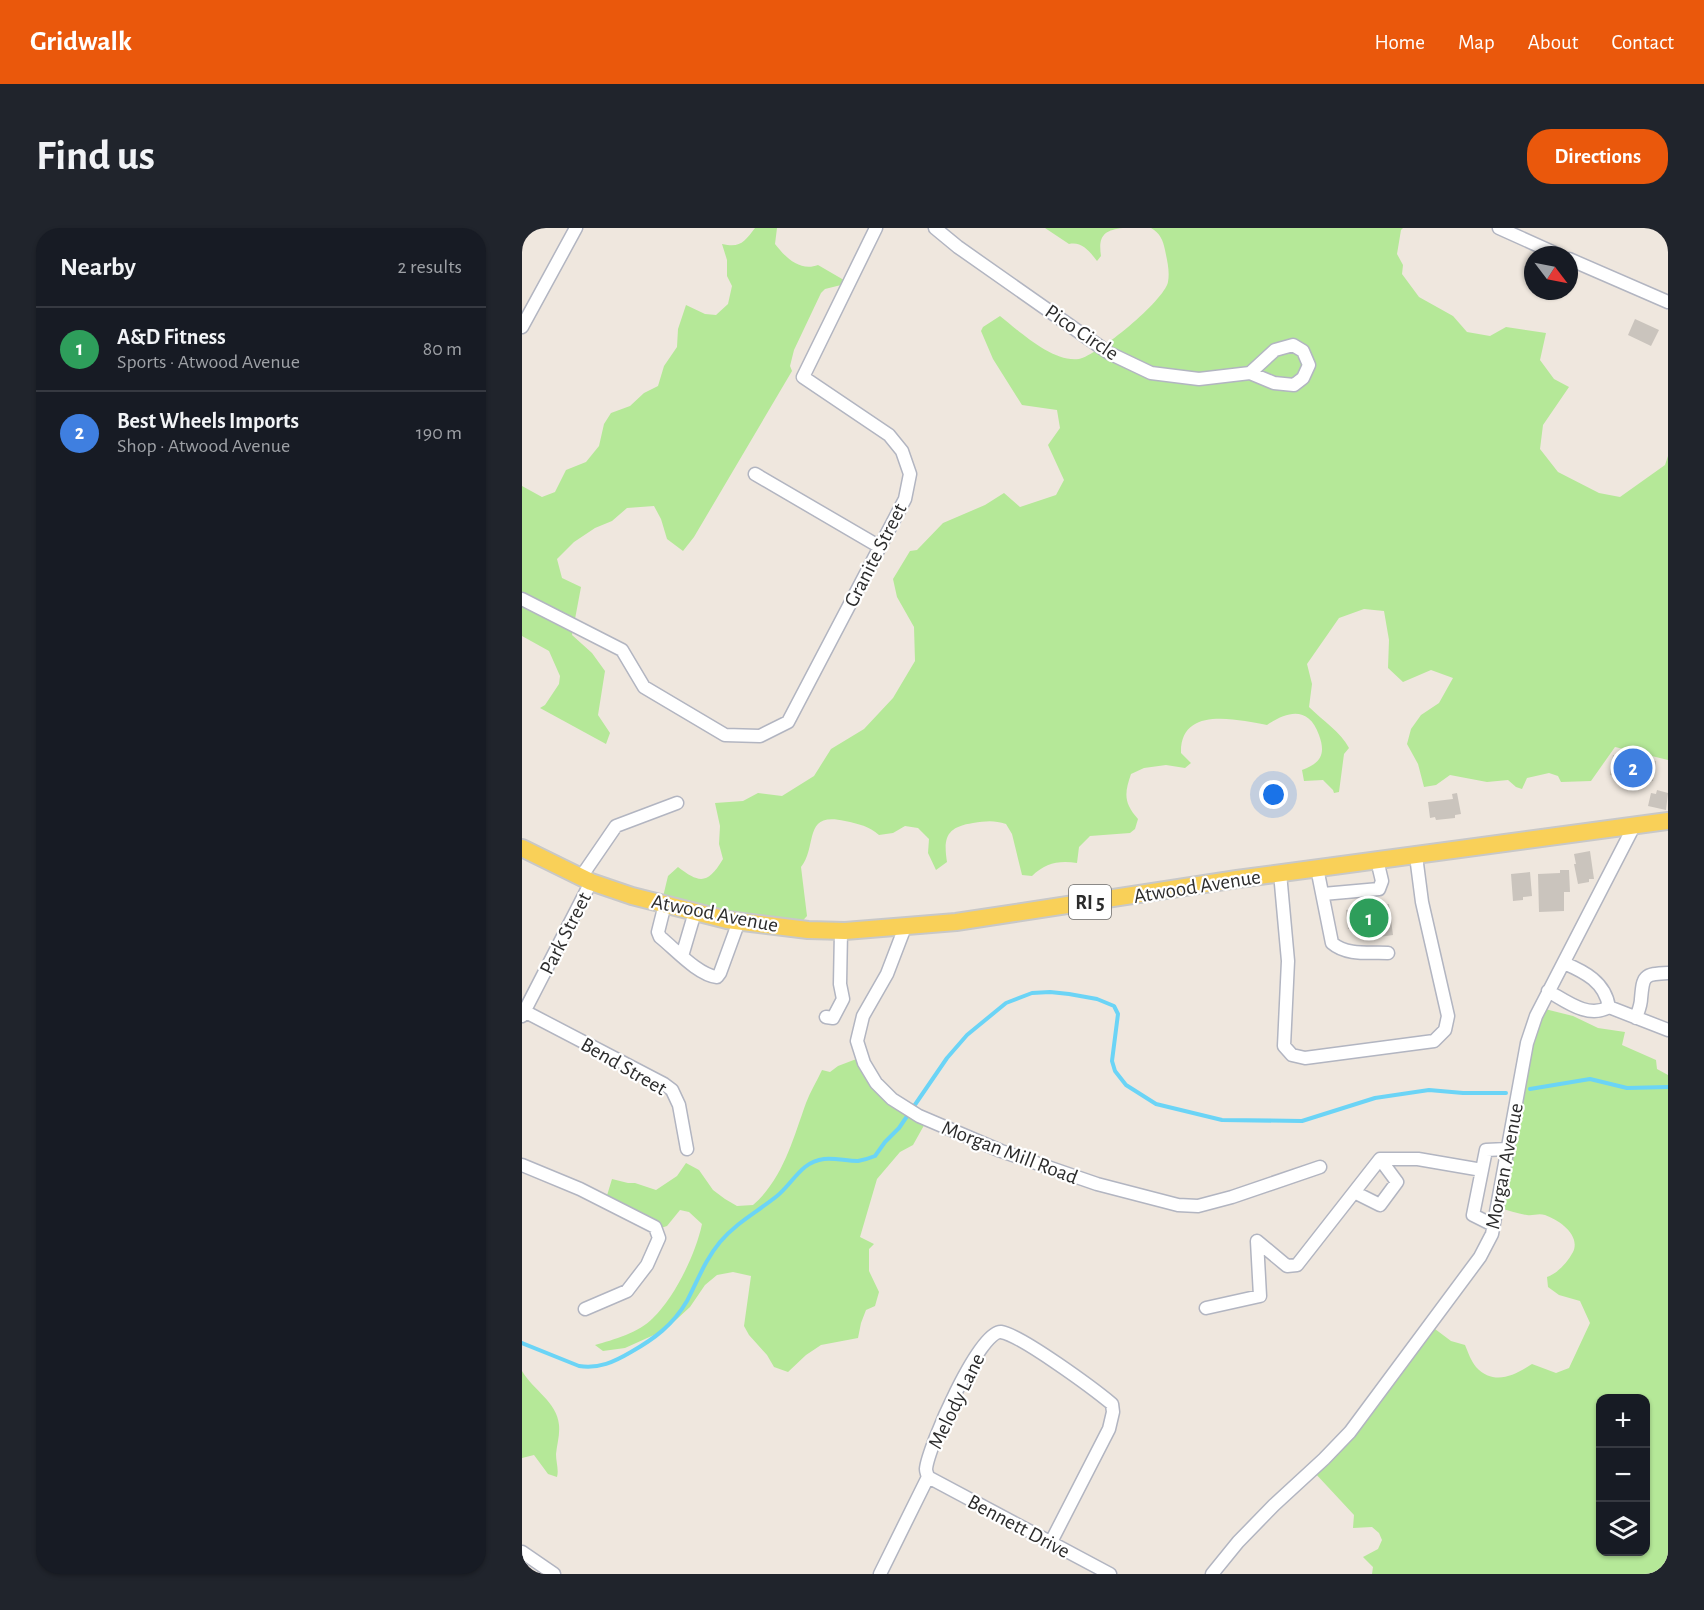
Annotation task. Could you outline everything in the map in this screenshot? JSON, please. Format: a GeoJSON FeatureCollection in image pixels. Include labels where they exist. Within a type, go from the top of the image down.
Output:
{"type":"FeatureCollection","features":[{"type":"Feature","properties":{"kind":"main road","name":"Atwood Avenue"},"geometry":{"type":"LineString","coordinates":[[522,848],[586,880],[632,896],[739,921],[808,930],[841,931],[956,922],[1280,873],[1668,821]]}},
{"type":"Feature","properties":{"kind":"street"},"geometry":{"type":"LineString","coordinates":[[522,327],[576,228]]}},
{"type":"Feature","properties":{"kind":"street","name":"Granite Street"},"geometry":{"type":"LineString","coordinates":[[522,599],[622,650],[644,687],[724,735],[760,736],[788,722],[905,499],[910,474],[902,451],[889,435],[803,377],[876,228]]}},
{"type":"Feature","properties":{"kind":"street","name":"Pico Circle"},"geometry":{"type":"LineString","coordinates":[[934,228],[1109,354],[1151,373],[1199,379],[1250,372]]}},
{"type":"Feature","properties":{"kind":"street"},"geometry":{"type":"LineString","coordinates":[[1499,228],[1539,246]]}},
{"type":"Feature","properties":{"kind":"street"},"geometry":{"type":"LineString","coordinates":[[1578,263],[1668,302]]}},
{"type":"Feature","properties":{"kind":"street"},"geometry":{"type":"LineString","coordinates":[[755,474],[880,547]]}},
{"type":"Feature","properties":{"kind":"street","name":"Park Street"},"geometry":{"type":"LineString","coordinates":[[523,1013],[586,880],[616,826],[677,803]]}},
{"type":"Feature","properties":{"kind":"street","name":"Morgan Avenue"},"geometry":{"type":"LineString","coordinates":[[1212,1574],[1238,1542],[1350,1432],[1480,1257],[1492,1234],[1527,1043],[1548,991],[1634,826]]}},
{"type":"Feature","properties":{"kind":"street"},"geometry":{"type":"LineString","coordinates":[[1280,873],[1288,961],[1284,1046],[1292,1055],[1305,1058],[1415,1045],[1434,1041],[1444,1030],[1448,1017],[1422,902],[1416,856]]}},
{"type":"Feature","properties":{"kind":"street"},"geometry":{"type":"LineString","coordinates":[[1323,894],[1379,890],[1382,881],[1377,860]]}},
{"type":"Feature","properties":{"kind":"street"},"geometry":{"type":"LineString","coordinates":[[1317,868],[1332,944],[1346,951],[1388,952]]}},
{"type":"Feature","properties":{"kind":"street"},"geometry":{"type":"LineString","coordinates":[[665,904],[658,932],[660,937],[702,971],[717,976],[726,960],[739,921]]}},
{"type":"Feature","properties":{"kind":"street"},"geometry":{"type":"LineString","coordinates":[[682,956],[695,912]]}},
{"type":"Feature","properties":{"kind":"street","name":"Morgan Mill Road"},"geometry":{"type":"LineString","coordinates":[[905,927],[887,974],[863,1016],[857,1041],[864,1063],[876,1083],[892,1099],[919,1116],[1023,1159],[1097,1184],[1178,1204],[1198,1206],[1259,1189],[1320,1167]]}},
{"type":"Feature","properties":{"kind":"street"},"geometry":{"type":"LineString","coordinates":[[826,1017],[833,1018],[843,999],[840,984],[841,931]]}},
{"type":"Feature","properties":{"kind":"street"},"geometry":{"type":"LineString","coordinates":[[1564,963],[1589,974],[1607,996],[1609,1007]]}},
{"type":"Feature","properties":{"kind":"street"},"geometry":{"type":"LineString","coordinates":[[1636,1018],[1641,1000],[1641,986],[1645,979],[1653,974],[1668,973]]}},
{"type":"Feature","properties":{"kind":"street"},"geometry":{"type":"LineString","coordinates":[[1548,991],[1584,1010],[1601,1012],[1609,1007]]}},
{"type":"Feature","properties":{"kind":"street"},"geometry":{"type":"LineString","coordinates":[[1609,1007],[1668,1030]]}},
{"type":"Feature","properties":{"kind":"street","name":"Bend Street"},"geometry":{"type":"LineString","coordinates":[[523,1013],[672,1090],[679,1105],[687,1149]]}},
{"type":"Feature","properties":{"kind":"street"},"geometry":{"type":"LineString","coordinates":[[1493,1225],[1473,1215],[1486,1150],[1508,1149]]}},
{"type":"Feature","properties":{"kind":"street"},"geometry":{"type":"LineString","coordinates":[[1206,1308],[1260,1296],[1257,1241],[1287,1266],[1296,1265],[1380,1160],[1418,1159],[1482,1170]]}},
{"type":"Feature","properties":{"kind":"street"},"geometry":{"type":"LineString","coordinates":[[1354,1192],[1380,1205],[1397,1182],[1380,1160]]}},
{"type":"Feature","properties":{"kind":"street"},"geometry":{"type":"LineString","coordinates":[[522,1165],[580,1189],[655,1227],[659,1238],[647,1266],[627,1291],[585,1309]]}},
{"type":"Feature","properties":{"kind":"street","name":"Melody Lane"},"geometry":{"type":"LineString","coordinates":[[880,1574],[928,1477],[925,1471],[943,1418],[984,1344],[995,1333],[1002,1332],[1019,1340],[1064,1368],[1112,1404],[1113,1412],[1109,1429],[1051,1542]]}},
{"type":"Feature","properties":{"kind":"street","name":"Bennett Drive"},"geometry":{"type":"LineString","coordinates":[[928,1477],[1110,1574]]}},
{"type":"Feature","properties":{"kind":"street"},"geometry":{"type":"LineString","coordinates":[[522,1552],[554,1574]]}},
{"type":"Feature","properties":{"kind":"green space"},"geometry":{"type":"Polygon","coordinates":[[[755,228],[777,228],[775,244],[793,262],[811,267],[818,265],[849,283],[825,289],[821,293],[794,350],[790,366],[792,371],[694,537],[683,551],[667,539],[654,506],[627,508],[612,521],[595,528],[574,542],[557,559],[562,578],[581,587],[572,635],[592,653],[605,671],[598,715],[610,733],[606,744],[540,708],[545,705],[559,684],[560,676],[549,651],[522,636],[522,486],[542,497],[555,492],[566,470],[586,462],[599,446],[604,424],[611,413],[630,406],[644,393],[658,386],[664,366],[677,347],[678,329],[686,305],[705,314],[716,315],[728,304],[732,286],[727,276],[727,260],[722,244],[742,243],[755,228]]]}},
{"type":"Feature","properties":{"kind":"green space"},"geometry":{"type":"Polygon","coordinates":[[[1045,228],[1123,228],[1111,230],[1104,235],[1100,243],[1101,256],[1097,261],[1082,246],[1069,244],[1045,228]]]}},
{"type":"Feature","properties":{"kind":"green space"},"geometry":{"type":"Polygon","coordinates":[[[1151,228],[1403,228],[1397,254],[1403,265],[1402,274],[1419,297],[1453,316],[1467,332],[1490,336],[1506,327],[1546,333],[1540,360],[1554,379],[1569,387],[1543,425],[1540,449],[1558,472],[1599,493],[1620,497],[1665,465],[1668,456],[1668,760],[1615,747],[1591,781],[1561,782],[1558,776],[1549,773],[1527,778],[1522,789],[1508,780],[1487,782],[1450,775],[1436,785],[1424,787],[1418,764],[1407,744],[1411,729],[1421,715],[1439,703],[1453,678],[1431,670],[1403,682],[1388,668],[1389,640],[1384,611],[1364,609],[1339,618],[1307,664],[1312,684],[1309,707],[1336,731],[1349,748],[1344,754],[1339,792],[1334,793],[1323,780],[1304,781],[1302,770],[1318,761],[1322,748],[1315,726],[1304,716],[1290,714],[1267,725],[1213,719],[1200,722],[1190,728],[1183,738],[1181,753],[1191,763],[1185,768],[1166,765],[1144,768],[1131,774],[1127,787],[1127,798],[1130,808],[1138,819],[1135,829],[1130,833],[1090,836],[1079,847],[1077,863],[1053,864],[1042,868],[1032,876],[1022,875],[1012,834],[1006,824],[986,821],[957,827],[952,831],[946,846],[947,862],[936,870],[928,853],[929,839],[918,828],[905,826],[893,833],[879,835],[864,826],[831,819],[822,821],[813,832],[806,859],[801,867],[807,916],[795,929],[662,901],[668,876],[678,867],[698,879],[703,879],[713,873],[723,859],[719,844],[720,826],[715,803],[743,801],[758,793],[782,796],[814,776],[831,749],[864,729],[893,698],[915,661],[914,627],[897,597],[893,579],[910,551],[917,550],[943,523],[985,505],[1004,493],[1020,507],[1056,495],[1064,480],[1048,445],[1060,428],[1057,410],[1022,405],[993,359],[981,331],[983,327],[1000,316],[1037,345],[1058,356],[1079,359],[1100,348],[1143,314],[1164,291],[1168,282],[1168,266],[1163,243],[1159,235],[1151,228]]]}},
{"type":"Feature","properties":{"kind":"green space"},"geometry":{"type":"Polygon","coordinates":[[[1545,1009],[1573,1016],[1598,1028],[1625,1032],[1622,1045],[1656,1060],[1657,1069],[1668,1075],[1668,1574],[1372,1574],[1373,1567],[1363,1557],[1378,1549],[1382,1540],[1379,1533],[1372,1527],[1353,1528],[1354,1515],[1314,1472],[1431,1326],[1451,1341],[1465,1345],[1476,1367],[1490,1376],[1497,1378],[1511,1375],[1532,1364],[1556,1373],[1569,1368],[1590,1323],[1580,1301],[1559,1295],[1548,1287],[1547,1277],[1555,1273],[1568,1260],[1575,1246],[1574,1240],[1562,1224],[1545,1215],[1529,1215],[1499,1208],[1527,1043],[1545,1009]]]}},
{"type":"Feature","properties":{"kind":"green space"},"geometry":{"type":"Polygon","coordinates":[[[859,1058],[875,1082],[927,1120],[913,1145],[900,1152],[877,1179],[860,1237],[874,1244],[869,1249],[869,1271],[879,1292],[875,1306],[866,1310],[858,1338],[821,1345],[788,1372],[774,1367],[744,1326],[751,1276],[733,1272],[717,1275],[705,1285],[690,1307],[665,1330],[625,1348],[603,1351],[595,1345],[634,1331],[648,1323],[661,1309],[684,1274],[702,1224],[689,1212],[680,1210],[667,1226],[658,1229],[605,1202],[612,1179],[656,1190],[677,1176],[686,1163],[699,1170],[713,1190],[725,1199],[737,1206],[753,1205],[780,1171],[822,1070],[830,1072],[838,1066],[859,1058]]]}},
{"type":"Feature","properties":{"kind":"green space"},"geometry":{"type":"Polygon","coordinates":[[[522,1371],[549,1403],[557,1417],[559,1436],[556,1454],[557,1477],[548,1474],[534,1455],[522,1458],[522,1371]]]}},
{"type":"Feature","properties":{"kind":"building"},"geometry":{"type":"Polygon","coordinates":[[[1635,319],[1659,330],[1651,346],[1628,335],[1635,319]]]}},
{"type":"Feature","properties":{"kind":"building"},"geometry":{"type":"Polygon","coordinates":[[[1613,755],[1656,761],[1653,781],[1610,775],[1613,755]]]}},
{"type":"Feature","properties":{"kind":"building"},"geometry":{"type":"Polygon","coordinates":[[[1657,790],[1668,793],[1666,810],[1648,806],[1651,793],[1656,794],[1657,790]]]}},
{"type":"Feature","properties":{"kind":"building"},"geometry":{"type":"Polygon","coordinates":[[[1457,793],[1461,814],[1455,815],[1455,818],[1436,820],[1435,817],[1430,818],[1428,802],[1453,799],[1452,794],[1457,793]]]}},
{"type":"Feature","properties":{"kind":"building"},"geometry":{"type":"Polygon","coordinates":[[[1590,851],[1594,879],[1578,884],[1574,854],[1590,851]]]}},
{"type":"Feature","properties":{"kind":"building"},"geometry":{"type":"Polygon","coordinates":[[[1560,870],[1569,870],[1570,892],[1564,892],[1564,911],[1539,912],[1538,874],[1560,873],[1560,870]]]}},
{"type":"Feature","properties":{"kind":"building"},"geometry":{"type":"Polygon","coordinates":[[[1530,872],[1532,896],[1513,901],[1511,874],[1530,872]]]}},
{"type":"Feature","properties":{"kind":"building"},"geometry":{"type":"Polygon","coordinates":[[[1389,904],[1393,935],[1365,939],[1363,927],[1348,929],[1346,910],[1389,904]]]}},
{"type":"Feature","properties":{"kind":"waterway"},"geometry":{"type":"LineString","coordinates":[[522,1343],[586,1367],[612,1362],[647,1342],[662,1331],[682,1310],[710,1256],[733,1229],[777,1196],[801,1170],[812,1163],[825,1159],[858,1161],[875,1156],[899,1128],[947,1058],[967,1035],[1006,1003],[1032,993],[1069,994],[1097,999],[1114,1006],[1118,1014],[1112,1061],[1115,1071],[1126,1085],[1156,1104],[1222,1120],[1302,1121],[1375,1098],[1429,1090],[1506,1093]]}},
{"type":"Feature","properties":{"kind":"waterway"},"geometry":{"type":"LineString","coordinates":[[1530,1089],[1590,1079],[1627,1088],[1668,1087]]}},
{"type":"Feature","properties":{"kind":"place","name":"Best Wheels Imports"},"geometry":{"type":"Point","coordinates":[1633,768]}},
{"type":"Feature","properties":{"kind":"place","name":"A&D Fitness"},"geometry":{"type":"Point","coordinates":[1369,918]}}]}
